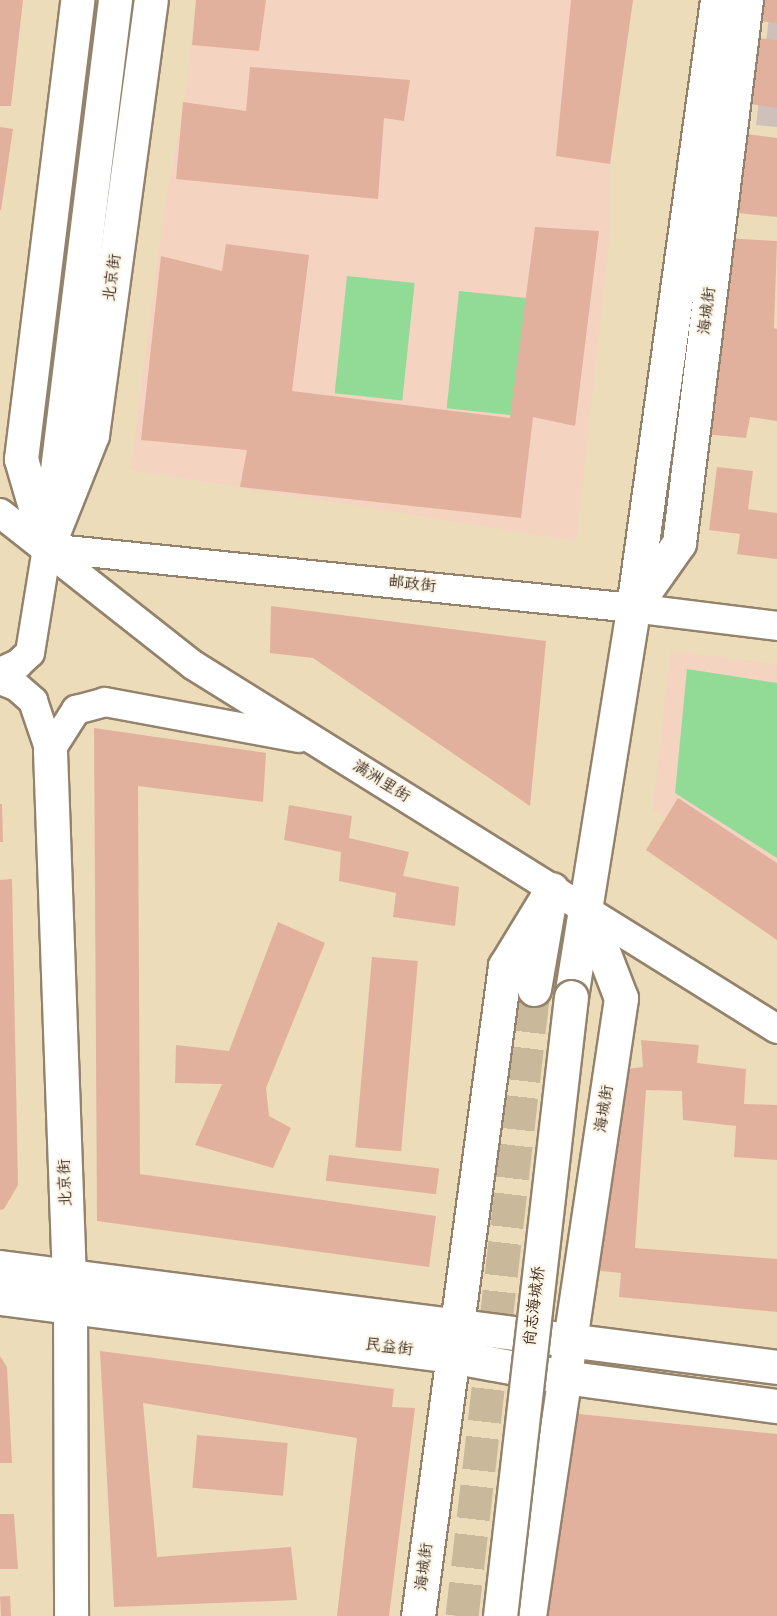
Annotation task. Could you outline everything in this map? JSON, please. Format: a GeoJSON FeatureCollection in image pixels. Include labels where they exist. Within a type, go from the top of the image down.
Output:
{"type":"FeatureCollection","features":[{"type":"Feature","properties":{"kind":"main road"},"geometry":{"type":"LineString","coordinates":[[47,548],[21,459],[77,0]]}},
{"type":"Feature","properties":{"kind":"main road","name":"北京街"},"geometry":{"type":"LineString","coordinates":[[47,548],[115,0]]}},
{"type":"Feature","properties":{"kind":"main road","name":"北京街"},"geometry":{"type":"LineString","coordinates":[[47,548],[92,435],[151,0]]}},
{"type":"Feature","properties":{"kind":"main road","name":"海城街"},"geometry":{"type":"LineString","coordinates":[[633,608],[625,524],[696,0]]}},
{"type":"Feature","properties":{"kind":"main road","name":"海城街"},"geometry":{"type":"LineString","coordinates":[[529,1616],[621,998],[586,908],[633,608],[717,0]]}},
{"type":"Feature","properties":{"kind":"main road","name":"海城街"},"geometry":{"type":"LineString","coordinates":[[633,608],[679,543],[746,0]]}},
{"type":"Feature","properties":{"kind":"main road","name":"北京街"},"geometry":{"type":"LineString","coordinates":[[50,751],[70,1291],[71,1616]]}},
{"type":"Feature","properties":{"kind":"main road"},"geometry":{"type":"LineString","coordinates":[[534,989],[552,889]]}},
{"type":"Feature","properties":{"kind":"main road","name":"海城街"},"geometry":{"type":"LineString","coordinates":[[418,1616],[455,1324],[505,966],[552,889]]}},
{"type":"Feature","properties":{"kind":"main road","name":"尚志海城桥"},"geometry":{"type":"LineString","coordinates":[[500,1616],[571,997],[586,908]]}},
{"type":"Feature","properties":{"kind":"main road","name":"民益街"},"geometry":{"type":"LineString","coordinates":[[0,1267],[70,1291],[564,1377],[777,1406]]}},
{"type":"Feature","properties":{"kind":"main road","name":"民益街"},"geometry":{"type":"LineString","coordinates":[[0,1298],[70,1291],[455,1324],[777,1367]]}},
{"type":"Feature","properties":{"kind":"street","name":"满洲里街"},"geometry":{"type":"LineString","coordinates":[[0,513],[193,664],[777,1029]]}},
{"type":"Feature","properties":{"kind":"street","name":"邮政街"},"geometry":{"type":"LineString","coordinates":[[47,548],[633,608],[777,626]]}},
{"type":"Feature","properties":{"kind":"street"},"geometry":{"type":"LineString","coordinates":[[0,672],[18,664],[30,653],[47,548]]}},
{"type":"Feature","properties":{"kind":"street"},"geometry":{"type":"LineString","coordinates":[[0,680],[16,686],[33,701],[50,751]]}},
{"type":"Feature","properties":{"kind":"street"},"geometry":{"type":"LineString","coordinates":[[50,751],[76,710],[105,702],[315,741]]}},
{"type":"Feature","properties":{"kind":"shaded area"},"geometry":{"type":"Polygon","coordinates":[[[196,0],[633,0],[610,164],[610,230],[576,541],[131,470],[163,217],[186,93],[196,0]]]}},
{"type":"Feature","properties":{"kind":"shaded area"},"geometry":{"type":"Polygon","coordinates":[[[771,0],[777,0],[777,127],[756,125],[771,0]]]}},
{"type":"Feature","properties":{"kind":"shaded area"},"geometry":{"type":"Polygon","coordinates":[[[671,651],[777,664],[777,887],[653,809],[671,651]]]}},
{"type":"Feature","properties":{"kind":"green space"},"geometry":{"type":"Polygon","coordinates":[[[347,276],[415,283],[402,400],[335,393],[347,276]]]}},
{"type":"Feature","properties":{"kind":"green space"},"geometry":{"type":"Polygon","coordinates":[[[459,291],[527,298],[514,415],[447,408],[459,291]]]}},
{"type":"Feature","properties":{"kind":"green space"},"geometry":{"type":"Polygon","coordinates":[[[687,669],[777,683],[777,858],[675,793],[687,669]]]}},
{"type":"Feature","properties":{"kind":"building"},"geometry":{"type":"Polygon","coordinates":[[[0,0],[23,0],[11,106],[0,106],[0,0]]]}},
{"type":"Feature","properties":{"kind":"building"},"geometry":{"type":"Polygon","coordinates":[[[196,0],[266,0],[259,51],[192,45],[196,0]]]}},
{"type":"Feature","properties":{"kind":"building"},"geometry":{"type":"Polygon","coordinates":[[[571,0],[633,0],[610,164],[556,156],[571,0]]]}},
{"type":"Feature","properties":{"kind":"building"},"geometry":{"type":"Polygon","coordinates":[[[753,0],[777,0],[777,23],[751,20],[753,0]]]}},
{"type":"Feature","properties":{"kind":"building"},"geometry":{"type":"Polygon","coordinates":[[[757,38],[777,40],[777,108],[750,104],[757,38]]]}},
{"type":"Feature","properties":{"kind":"building"},"geometry":{"type":"Polygon","coordinates":[[[250,67],[410,80],[404,121],[384,118],[378,199],[176,179],[183,102],[246,111],[250,67]]]}},
{"type":"Feature","properties":{"kind":"building"},"geometry":{"type":"Polygon","coordinates":[[[0,127],[13,129],[1,210],[0,210],[0,127]]]}},
{"type":"Feature","properties":{"kind":"building"},"geometry":{"type":"Polygon","coordinates":[[[738,133],[777,138],[777,217],[728,212],[738,133]]]}},
{"type":"Feature","properties":{"kind":"building"},"geometry":{"type":"Polygon","coordinates":[[[535,227],[599,231],[575,426],[533,417],[521,518],[240,487],[247,450],[141,440],[161,256],[222,271],[226,244],[309,255],[292,391],[510,418],[535,227]]]}},
{"type":"Feature","properties":{"kind":"building"},"geometry":{"type":"Polygon","coordinates":[[[724,238],[777,241],[774,328],[777,329],[777,421],[750,417],[746,438],[704,434],[724,238]]]}},
{"type":"Feature","properties":{"kind":"building"},"geometry":{"type":"Polygon","coordinates":[[[717,467],[753,471],[748,509],[777,513],[777,559],[737,554],[740,534],[709,530],[717,467]]]}},
{"type":"Feature","properties":{"kind":"building"},"geometry":{"type":"Polygon","coordinates":[[[271,606],[546,641],[530,806],[313,658],[270,653],[271,606]]]}},
{"type":"Feature","properties":{"kind":"building"},"geometry":{"type":"Polygon","coordinates":[[[94,728],[266,753],[263,802],[138,786],[140,1174],[436,1216],[429,1267],[97,1221],[94,728]]]}},
{"type":"Feature","properties":{"kind":"building"},"geometry":{"type":"Polygon","coordinates":[[[678,798],[777,863],[777,940],[646,850],[678,798]]]}},
{"type":"Feature","properties":{"kind":"building"},"geometry":{"type":"Polygon","coordinates":[[[0,804],[2,804],[3,842],[0,842],[0,804]]]}},
{"type":"Feature","properties":{"kind":"building"},"geometry":{"type":"Polygon","coordinates":[[[289,805],[352,816],[349,838],[409,852],[403,876],[459,887],[455,926],[393,917],[396,893],[339,881],[341,852],[284,840],[289,805]]]}},
{"type":"Feature","properties":{"kind":"building"},"geometry":{"type":"Polygon","coordinates":[[[12,879],[18,1185],[4,1209],[0,1210],[0,880],[12,879]]]}},
{"type":"Feature","properties":{"kind":"building"},"geometry":{"type":"Polygon","coordinates":[[[278,922],[325,943],[266,1088],[269,1116],[291,1128],[273,1168],[195,1145],[222,1084],[175,1083],[176,1045],[229,1051],[278,922]]]}},
{"type":"Feature","properties":{"kind":"building"},"geometry":{"type":"Polygon","coordinates":[[[372,957],[418,961],[401,1151],[355,1147],[372,957]]]}},
{"type":"Feature","properties":{"kind":"building"},"geometry":{"type":"Polygon","coordinates":[[[641,1040],[699,1045],[697,1063],[746,1069],[744,1104],[777,1105],[777,1160],[734,1157],[736,1126],[683,1120],[682,1091],[646,1090],[635,1248],[777,1259],[777,1312],[619,1297],[621,1273],[591,1270],[618,1070],[643,1067],[641,1040]]]}},
{"type":"Feature","properties":{"kind":"building"},"geometry":{"type":"Polygon","coordinates":[[[329,1155],[439,1169],[436,1194],[326,1181],[329,1155]]]}},
{"type":"Feature","properties":{"kind":"building"},"geometry":{"type":"Polygon","coordinates":[[[100,1351],[394,1389],[392,1407],[415,1408],[389,1616],[337,1616],[357,1438],[143,1403],[157,1557],[291,1547],[297,1600],[114,1607],[100,1351]]]}},
{"type":"Feature","properties":{"kind":"building"},"geometry":{"type":"Polygon","coordinates":[[[0,1356],[7,1367],[12,1463],[0,1463],[0,1356]]]}},
{"type":"Feature","properties":{"kind":"building"},"geometry":{"type":"Polygon","coordinates":[[[569,1413],[777,1434],[777,1616],[537,1616],[569,1413]]]}},
{"type":"Feature","properties":{"kind":"building"},"geometry":{"type":"Polygon","coordinates":[[[197,1435],[288,1443],[283,1496],[192,1488],[197,1435]]]}},
{"type":"Feature","properties":{"kind":"building"},"geometry":{"type":"Polygon","coordinates":[[[0,1514],[14,1514],[18,1569],[0,1569],[0,1514]]]}},
{"type":"Feature","properties":{"kind":"building"},"geometry":{"type":"Polygon","coordinates":[[[10,1596],[11,1616],[1,1616],[0,1597],[10,1596]]]}},
{"type":"Feature","properties":{"kind":"tunnel"},"geometry":{"type":"LineString","coordinates":[[462,1616],[534,989]]}}]}
